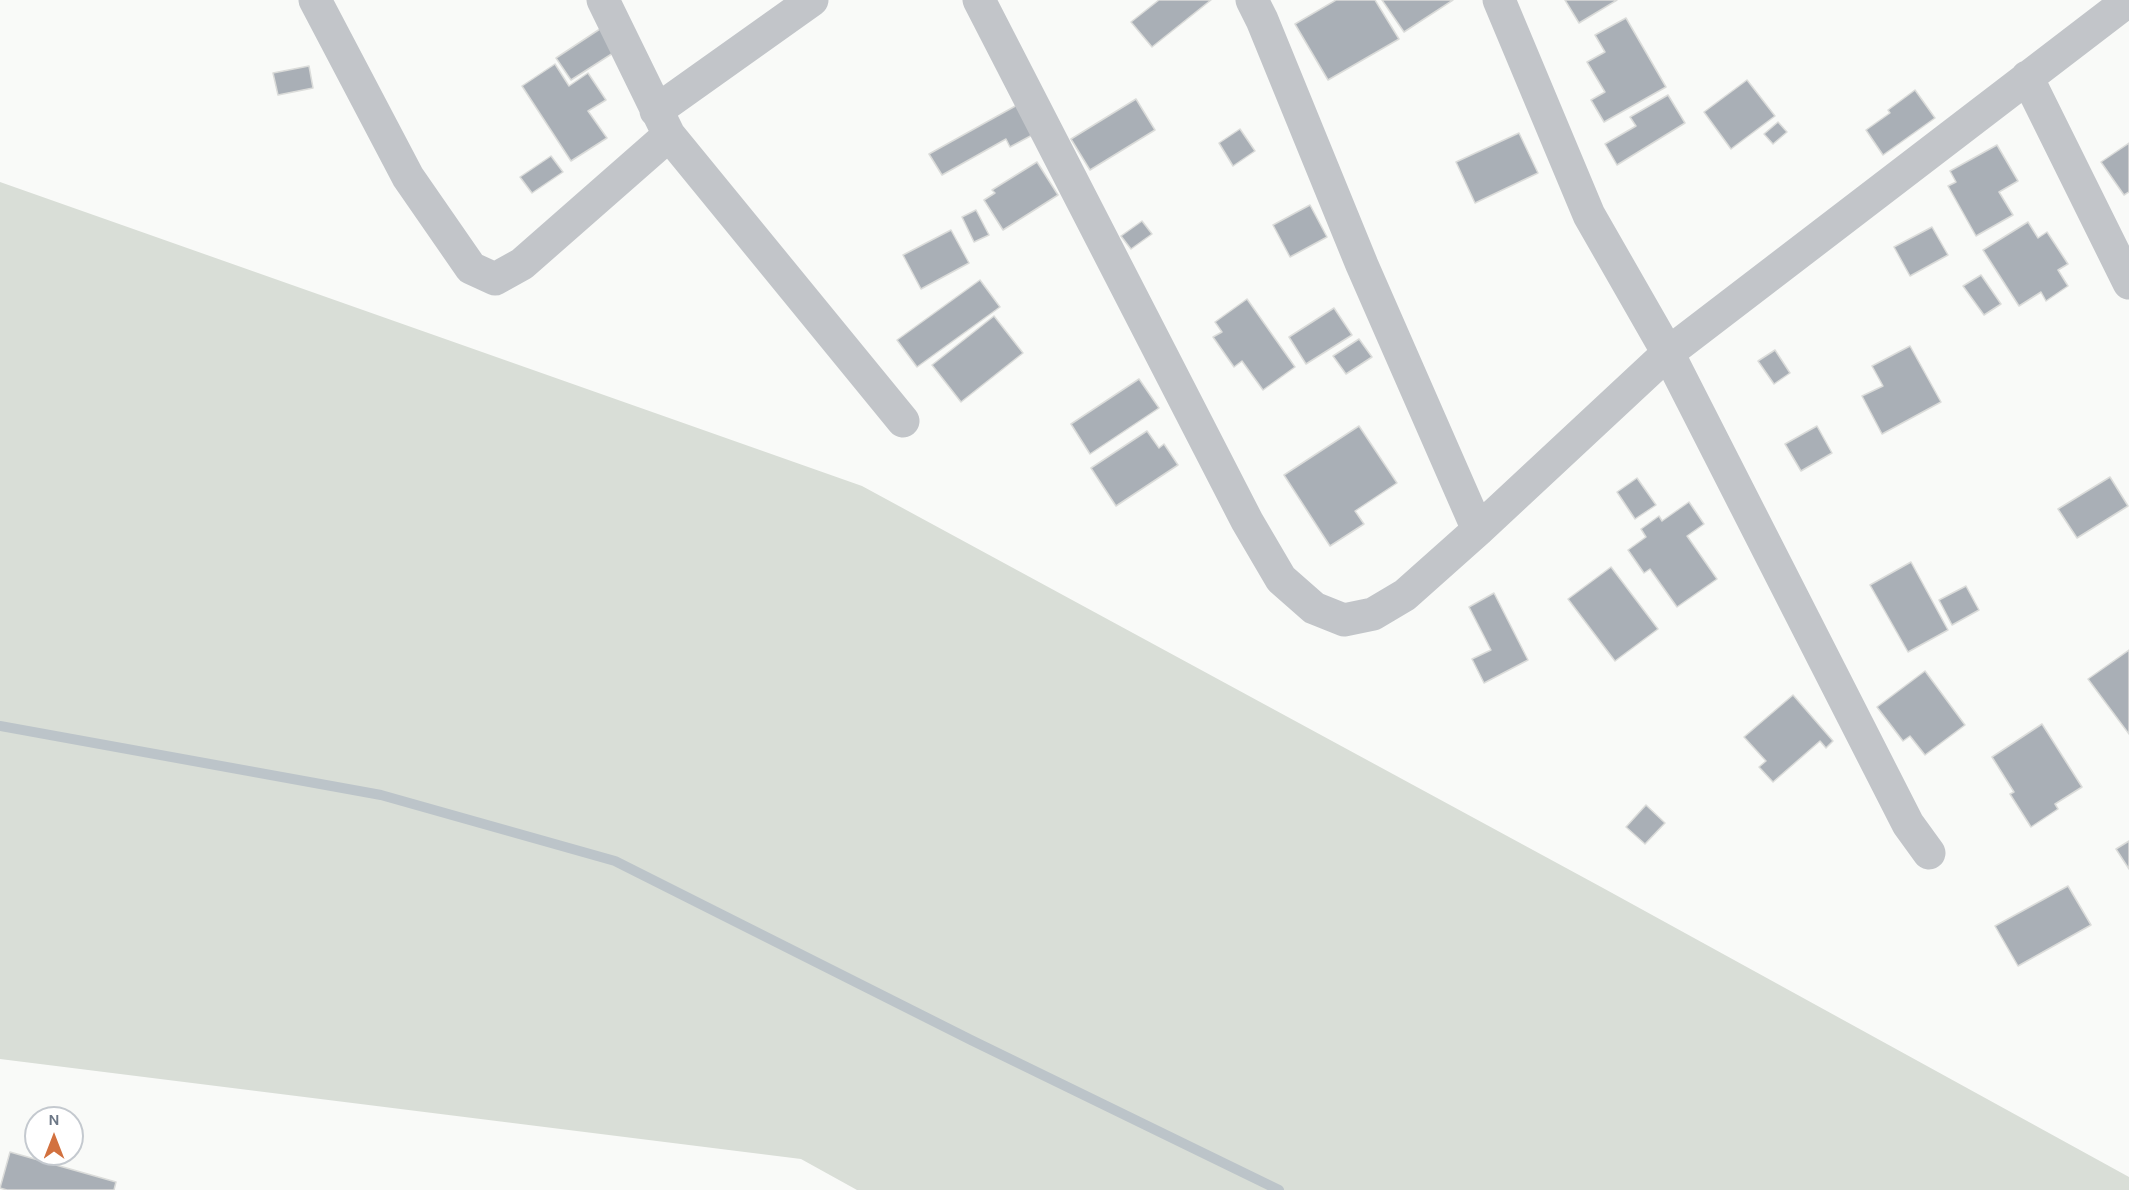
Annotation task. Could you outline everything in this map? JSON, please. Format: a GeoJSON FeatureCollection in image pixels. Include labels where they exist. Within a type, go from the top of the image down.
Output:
{"type":"FeatureCollection","features":[{"type":"Feature","properties":{"kind":"street"},"geometry":{"type":"LineString","coordinates":[[315,0],[408,177],[471,268],[495,279],[522,264],[662,123],[812,0]]}},
{"type":"Feature","properties":{"kind":"street"},"geometry":{"type":"LineString","coordinates":[[603,0],[662,123],[903,421]]}},
{"type":"Feature","properties":{"kind":"street"},"geometry":{"type":"LineString","coordinates":[[979,0],[1247,521],[1281,579],[1314,608],[1344,620],[1373,614],[1405,595],[1668,353],[2027,77],[2128,4]]}},
{"type":"Feature","properties":{"kind":"street"},"geometry":{"type":"LineString","coordinates":[[1252,0],[1362,265],[1478,530]]}},
{"type":"Feature","properties":{"kind":"street"},"geometry":{"type":"LineString","coordinates":[[1499,0],[1589,215],[1668,353],[1908,824],[1929,853]]}},
{"type":"Feature","properties":{"kind":"street"},"geometry":{"type":"LineString","coordinates":[[2027,77],[2129,283]]}},
{"type":"Feature","properties":{"kind":"shaded area"},"geometry":{"type":"Polygon","coordinates":[[[0,182],[862,486],[1603,888],[2129,1177],[2129,1190],[857,1190],[801,1159],[0,1059],[0,182]]]}},
{"type":"Feature","properties":{"kind":"building"},"geometry":{"type":"Polygon","coordinates":[[[1159,0],[1211,0],[1152,47],[1131,22],[1159,0]]]}},
{"type":"Feature","properties":{"kind":"building"},"geometry":{"type":"Polygon","coordinates":[[[1336,0],[1375,0],[1399,39],[1328,80],[1295,24],[1336,0]]]}},
{"type":"Feature","properties":{"kind":"building"},"geometry":{"type":"Polygon","coordinates":[[[1382,0],[1453,0],[1404,32],[1382,0]]]}},
{"type":"Feature","properties":{"kind":"building"},"geometry":{"type":"Polygon","coordinates":[[[1565,0],[1617,0],[1579,23],[1565,0]]]}},
{"type":"Feature","properties":{"kind":"building"},"geometry":{"type":"Polygon","coordinates":[[[1626,18],[1666,87],[1604,122],[1591,100],[1605,92],[1587,62],[1605,52],[1595,35],[1626,18]]]}},
{"type":"Feature","properties":{"kind":"building"},"geometry":{"type":"Polygon","coordinates":[[[609,23],[624,46],[571,80],[556,58],[609,23]]]}},
{"type":"Feature","properties":{"kind":"building"},"geometry":{"type":"Polygon","coordinates":[[[555,64],[569,86],[588,73],[606,100],[588,111],[607,138],[571,161],[522,86],[555,64]]]}},
{"type":"Feature","properties":{"kind":"building"},"geometry":{"type":"Polygon","coordinates":[[[309,66],[313,88],[278,95],[273,73],[309,66]]]}},
{"type":"Feature","properties":{"kind":"building"},"geometry":{"type":"Polygon","coordinates":[[[1747,80],[1775,116],[1731,149],[1704,112],[1747,80]]]}},
{"type":"Feature","properties":{"kind":"building"},"geometry":{"type":"Polygon","coordinates":[[[1915,90],[1935,118],[1883,155],[1866,130],[1890,113],[1888,110],[1915,90]]]}},
{"type":"Feature","properties":{"kind":"building"},"geometry":{"type":"Polygon","coordinates":[[[1668,95],[1685,123],[1617,165],[1605,144],[1636,126],[1630,117],[1668,95]]]}},
{"type":"Feature","properties":{"kind":"building"},"geometry":{"type":"Polygon","coordinates":[[[1136,99],[1155,130],[1090,170],[1071,139],[1136,99]]]}},
{"type":"Feature","properties":{"kind":"building"},"geometry":{"type":"Polygon","coordinates":[[[1019,104],[1036,133],[1010,147],[1006,139],[942,175],[929,154],[1019,104]]]}},
{"type":"Feature","properties":{"kind":"building"},"geometry":{"type":"Polygon","coordinates":[[[1778,122],[1787,132],[1773,144],[1764,134],[1778,122]]]}},
{"type":"Feature","properties":{"kind":"building"},"geometry":{"type":"Polygon","coordinates":[[[1240,129],[1255,151],[1233,166],[1219,143],[1240,129]]]}},
{"type":"Feature","properties":{"kind":"building"},"geometry":{"type":"Polygon","coordinates":[[[1519,133],[1538,173],[1475,203],[1456,162],[1519,133]]]}},
{"type":"Feature","properties":{"kind":"building"},"geometry":{"type":"Polygon","coordinates":[[[2129,143],[2129,192],[2124,195],[2101,162],[2129,143]]]}},
{"type":"Feature","properties":{"kind":"building"},"geometry":{"type":"Polygon","coordinates":[[[1997,145],[2018,181],[1999,192],[2013,215],[1976,236],[1948,186],[1956,182],[1950,171],[1997,145]]]}},
{"type":"Feature","properties":{"kind":"building"},"geometry":{"type":"Polygon","coordinates":[[[551,156],[563,172],[532,193],[520,177],[551,156]]]}},
{"type":"Feature","properties":{"kind":"building"},"geometry":{"type":"Polygon","coordinates":[[[1037,162],[1058,195],[1003,230],[984,200],[995,193],[992,190],[1037,162]]]}},
{"type":"Feature","properties":{"kind":"building"},"geometry":{"type":"Polygon","coordinates":[[[1310,205],[1327,237],[1290,257],[1273,225],[1310,205]]]}},
{"type":"Feature","properties":{"kind":"building"},"geometry":{"type":"Polygon","coordinates":[[[976,210],[989,235],[974,242],[962,217],[976,210]]]}},
{"type":"Feature","properties":{"kind":"building"},"geometry":{"type":"Polygon","coordinates":[[[1142,221],[1152,234],[1131,249],[1121,236],[1142,221]]]}},
{"type":"Feature","properties":{"kind":"building"},"geometry":{"type":"Polygon","coordinates":[[[2028,222],[2038,238],[2047,232],[2068,264],[2058,270],[2068,286],[2046,301],[2041,292],[2019,306],[1983,250],[2028,222]]]}},
{"type":"Feature","properties":{"kind":"building"},"geometry":{"type":"Polygon","coordinates":[[[1932,227],[1948,255],[1910,276],[1894,247],[1932,227]]]}},
{"type":"Feature","properties":{"kind":"building"},"geometry":{"type":"Polygon","coordinates":[[[951,230],[969,263],[921,289],[903,255],[951,230]]]}},
{"type":"Feature","properties":{"kind":"building"},"geometry":{"type":"Polygon","coordinates":[[[1981,275],[2001,304],[1984,315],[1963,286],[1981,275]]]}},
{"type":"Feature","properties":{"kind":"building"},"geometry":{"type":"Polygon","coordinates":[[[980,280],[1000,307],[917,367],[897,340],[980,280]]]}},
{"type":"Feature","properties":{"kind":"building"},"geometry":{"type":"Polygon","coordinates":[[[1247,299],[1295,367],[1263,390],[1242,361],[1234,367],[1213,337],[1222,332],[1215,322],[1247,299]]]}},
{"type":"Feature","properties":{"kind":"building"},"geometry":{"type":"Polygon","coordinates":[[[1334,308],[1352,335],[1306,364],[1289,337],[1334,308]]]}},
{"type":"Feature","properties":{"kind":"building"},"geometry":{"type":"Polygon","coordinates":[[[994,316],[1023,353],[961,402],[932,365],[994,316]]]}},
{"type":"Feature","properties":{"kind":"building"},"geometry":{"type":"Polygon","coordinates":[[[1359,339],[1372,357],[1346,374],[1333,356],[1359,339]]]}},
{"type":"Feature","properties":{"kind":"building"},"geometry":{"type":"Polygon","coordinates":[[[1910,346],[1941,402],[1882,434],[1862,396],[1883,386],[1872,366],[1910,346]]]}},
{"type":"Feature","properties":{"kind":"building"},"geometry":{"type":"Polygon","coordinates":[[[1775,350],[1790,373],[1774,384],[1758,361],[1775,350]]]}},
{"type":"Feature","properties":{"kind":"building"},"geometry":{"type":"Polygon","coordinates":[[[1139,379],[1159,408],[1090,454],[1071,424],[1139,379]]]}},
{"type":"Feature","properties":{"kind":"building"},"geometry":{"type":"Polygon","coordinates":[[[1359,426],[1397,483],[1355,511],[1364,524],[1330,546],[1284,475],[1359,426]]]}},
{"type":"Feature","properties":{"kind":"building"},"geometry":{"type":"Polygon","coordinates":[[[1817,426],[1832,453],[1801,471],[1785,444],[1817,426]]]}},
{"type":"Feature","properties":{"kind":"building"},"geometry":{"type":"Polygon","coordinates":[[[1147,431],[1159,448],[1164,444],[1178,465],[1116,506],[1091,468],[1147,431]]]}},
{"type":"Feature","properties":{"kind":"building"},"geometry":{"type":"Polygon","coordinates":[[[2110,477],[2128,506],[2077,538],[2058,509],[2110,477]]]}},
{"type":"Feature","properties":{"kind":"building"},"geometry":{"type":"Polygon","coordinates":[[[1637,478],[1656,505],[1635,519],[1617,492],[1637,478]]]}},
{"type":"Feature","properties":{"kind":"building"},"geometry":{"type":"Polygon","coordinates":[[[1689,502],[1704,524],[1687,536],[1717,579],[1677,607],[1650,569],[1644,573],[1628,550],[1646,537],[1641,529],[1659,516],[1662,521],[1689,502]]]}},
{"type":"Feature","properties":{"kind":"building"},"geometry":{"type":"Polygon","coordinates":[[[1911,562],[1948,630],[1908,652],[1870,585],[1911,562]]]}},
{"type":"Feature","properties":{"kind":"building"},"geometry":{"type":"Polygon","coordinates":[[[1611,567],[1658,629],[1615,661],[1568,599],[1611,567]]]}},
{"type":"Feature","properties":{"kind":"building"},"geometry":{"type":"Polygon","coordinates":[[[1966,586],[1979,610],[1952,625],[1939,600],[1966,586]]]}},
{"type":"Feature","properties":{"kind":"building"},"geometry":{"type":"Polygon","coordinates":[[[1494,593],[1528,660],[1484,683],[1472,659],[1491,650],[1469,607],[1494,593]]]}},
{"type":"Feature","properties":{"kind":"building"},"geometry":{"type":"Polygon","coordinates":[[[2129,650],[2129,734],[2088,679],[2129,650]]]}},
{"type":"Feature","properties":{"kind":"building"},"geometry":{"type":"Polygon","coordinates":[[[1925,671],[1965,725],[1925,755],[1910,736],[1903,741],[1877,707],[1925,671]]]}},
{"type":"Feature","properties":{"kind":"building"},"geometry":{"type":"Polygon","coordinates":[[[1793,695],[1833,741],[1826,748],[1820,741],[1773,782],[1759,767],[1766,761],[1744,737],[1793,695]]]}},
{"type":"Feature","properties":{"kind":"building"},"geometry":{"type":"Polygon","coordinates":[[[2042,724],[2082,787],[2055,804],[2058,809],[2031,827],[2010,794],[2014,792],[1992,757],[2042,724]]]}},
{"type":"Feature","properties":{"kind":"building"},"geometry":{"type":"Polygon","coordinates":[[[1646,805],[1665,823],[1645,844],[1626,827],[1646,805]]]}},
{"type":"Feature","properties":{"kind":"building"},"geometry":{"type":"Polygon","coordinates":[[[2129,841],[2129,869],[2116,849],[2129,841]]]}},
{"type":"Feature","properties":{"kind":"building"},"geometry":{"type":"Polygon","coordinates":[[[2068,886],[2091,925],[2018,966],[1995,926],[2068,886]]]}},
{"type":"Feature","properties":{"kind":"building"},"geometry":{"type":"Polygon","coordinates":[[[10,1152],[24,1156],[24,1166],[59,1166],[116,1182],[114,1190],[7,1190],[0,1188],[10,1152]]]}},
{"type":"Feature","properties":{"kind":"waterway"},"geometry":{"type":"LineString","coordinates":[[0,726],[381,795],[615,861],[971,1040],[1279,1190]]}}]}
